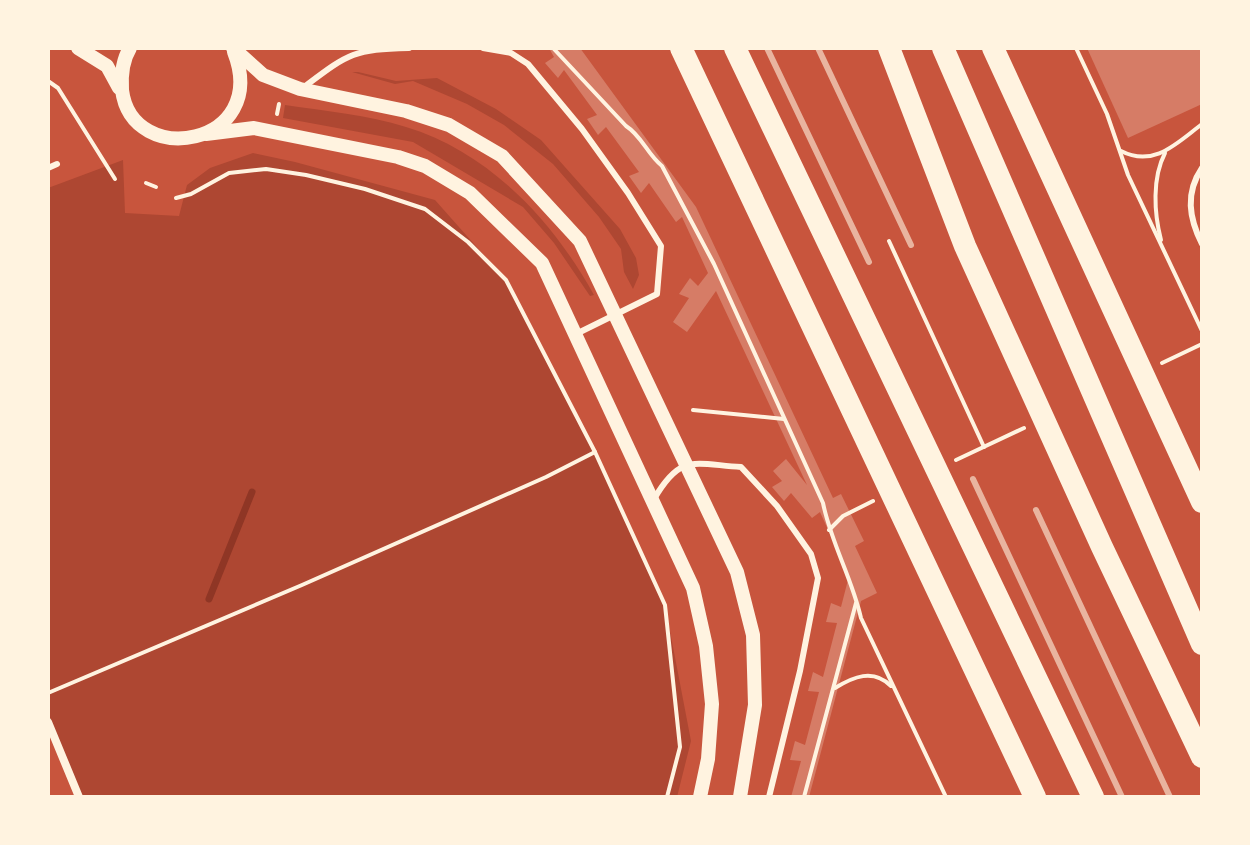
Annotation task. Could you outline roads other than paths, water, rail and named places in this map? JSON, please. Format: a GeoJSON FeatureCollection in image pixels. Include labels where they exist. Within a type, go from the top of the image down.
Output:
{"type":"FeatureCollection","features":[{"type":"Feature","properties":{"kind":"highway"},"geometry":{"type":"LineString","coordinates":[[681,48],[1035,797]]}},
{"type":"Feature","properties":{"kind":"highway"},"geometry":{"type":"LineString","coordinates":[[735,48],[1093,797]]}},
{"type":"Feature","properties":{"kind":"highway"},"geometry":{"type":"LineString","coordinates":[[889,48],[965,246],[1202,757]]}},
{"type":"Feature","properties":{"kind":"highway"},"geometry":{"type":"LineString","coordinates":[[943,48],[1202,644]]}},
{"type":"Feature","properties":{"kind":"highway"},"geometry":{"type":"LineString","coordinates":[[993,48],[1202,502]]}},
{"type":"Feature","properties":{"kind":"highway"},"geometry":{"type":"LineString","coordinates":[[978,679],[1028,797]]}},
{"type":"Feature","properties":{"kind":"street"},"geometry":{"type":"LineString","coordinates":[[78,48],[107,66],[132,114],[147,129],[165,138],[186,139],[254,128],[398,157],[425,166],[470,193],[542,263],[693,588],[706,646],[712,704],[708,759],[700,797]]}},
{"type":"Feature","properties":{"kind":"street"},"geometry":{"type":"LineString","coordinates":[[123,96],[121,75],[130,48]]}},
{"type":"Feature","properties":{"kind":"street"},"geometry":{"type":"LineString","coordinates":[[206,134],[223,123],[235,106],[241,86],[240,65],[233,48]]}},
{"type":"Feature","properties":{"kind":"street"},"geometry":{"type":"LineString","coordinates":[[233,48],[263,75],[300,89],[406,111],[449,125],[502,156],[580,241],[737,572],[753,635],[755,705],[740,797]]}},
{"type":"Feature","properties":{"kind":"street"},"geometry":{"type":"LineString","coordinates":[[48,722],[79,797]]}},
{"type":"Feature","properties":{"kind":"lane"},"geometry":{"type":"LineString","coordinates":[[300,89],[342,58],[368,49],[409,48]]}},
{"type":"Feature","properties":{"kind":"lane"},"geometry":{"type":"LineString","coordinates":[[483,48],[511,53],[528,64],[582,129],[661,246],[657,294],[576,334]]}},
{"type":"Feature","properties":{"kind":"lane"},"geometry":{"type":"LineString","coordinates":[[48,168],[57,164]]}},
{"type":"Feature","properties":{"kind":"lane"},"geometry":{"type":"LineString","coordinates":[[1202,168],[1194,179],[1189,196],[1191,214],[1202,244]]}},
{"type":"Feature","properties":{"kind":"lane"},"geometry":{"type":"LineString","coordinates":[[653,501],[668,476],[687,464],[741,467],[777,506],[811,554],[818,578],[800,671],[769,797]]}},
{"type":"Feature","properties":{"kind":"waterway"},"geometry":{"type":"LineString","coordinates":[[209,599],[252,492]]}},
{"type":"Feature","properties":{"kind":"railway"},"geometry":{"type":"LineString","coordinates":[[767,48],[869,262]]}},
{"type":"Feature","properties":{"kind":"railway"},"geometry":{"type":"LineString","coordinates":[[818,48],[911,245]]}},
{"type":"Feature","properties":{"kind":"railway"},"geometry":{"type":"LineString","coordinates":[[973,479],[1122,797]]}},
{"type":"Feature","properties":{"kind":"railway"},"geometry":{"type":"LineString","coordinates":[[1036,510],[1170,797]]}}]}
